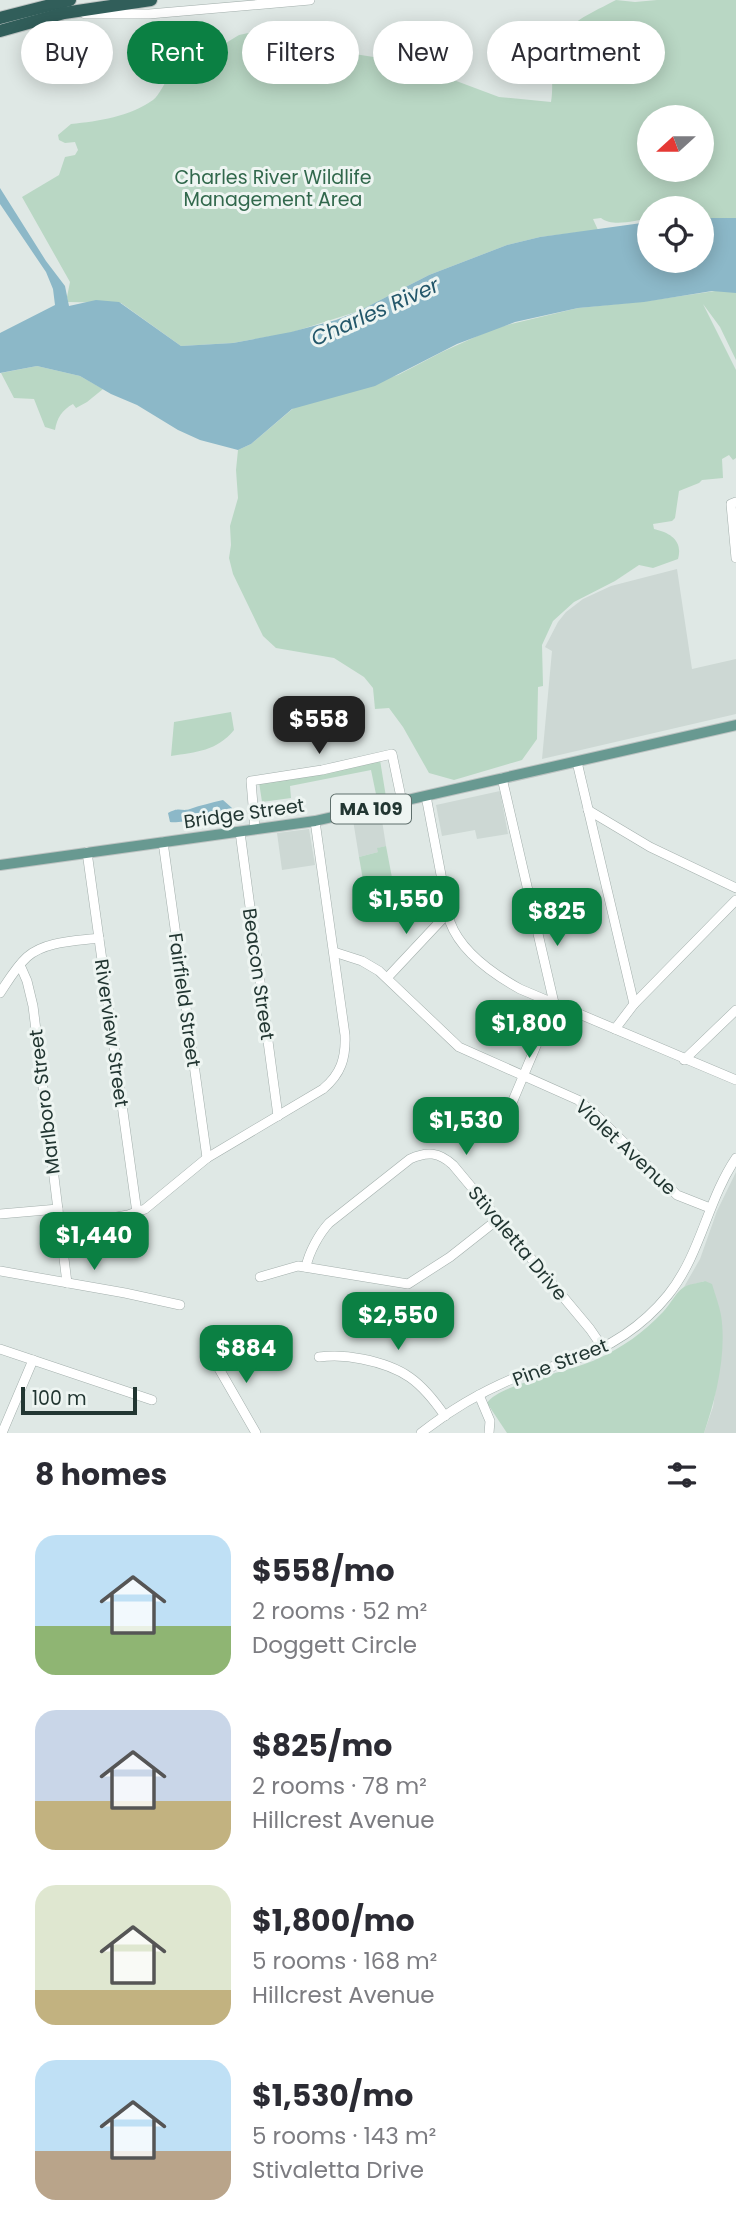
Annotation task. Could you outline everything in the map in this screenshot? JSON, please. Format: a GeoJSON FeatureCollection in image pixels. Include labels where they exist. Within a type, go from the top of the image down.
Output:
{"type":"FeatureCollection","features":[{"type":"Feature","properties":{"kind":"highway"},"geometry":{"type":"LineString","coordinates":[[0,18],[70,0]]}},
{"type":"Feature","properties":{"kind":"highway"},"geometry":{"type":"LineString","coordinates":[[0,31],[64,13],[151,0]]}},
{"type":"Feature","properties":{"kind":"main road","name":"Bridge Street"},"geometry":{"type":"LineString","coordinates":[[0,864],[315,821],[736,724]]}},
{"type":"Feature","properties":{"kind":"street"},"geometry":{"type":"LineString","coordinates":[[248,6],[264,0]]}},
{"type":"Feature","properties":{"kind":"street"},"geometry":{"type":"LineString","coordinates":[[64,13],[131,15],[310,0]]}},
{"type":"Feature","properties":{"kind":"street"},"geometry":{"type":"LineString","coordinates":[[736,502],[732,504],[736,558]]}},
{"type":"Feature","properties":{"kind":"street"},"geometry":{"type":"LineString","coordinates":[[256,830],[251,781],[322,770],[392,754],[402,802]]}},
{"type":"Feature","properties":{"kind":"street"},"geometry":{"type":"LineString","coordinates":[[577,762],[634,1004]]}},
{"type":"Feature","properties":{"kind":"street"},"geometry":{"type":"LineString","coordinates":[[502,778],[554,1003],[509,1110]]}},
{"type":"Feature","properties":{"kind":"street"},"geometry":{"type":"LineString","coordinates":[[426,796],[447,914],[460,940],[499,978],[684,1060],[736,1080]]}},
{"type":"Feature","properties":{"kind":"street"},"geometry":{"type":"LineString","coordinates":[[588,810],[650,847],[736,888]]}},
{"type":"Feature","properties":{"kind":"street"},"geometry":{"type":"LineString","coordinates":[[60,1227],[137,1213],[152,1205],[207,1158],[278,1116],[336,1077],[344,1059],[345,1035],[315,821]]}},
{"type":"Feature","properties":{"kind":"street","name":"Beacon Street"},"geometry":{"type":"LineString","coordinates":[[240,832],[278,1116]]}},
{"type":"Feature","properties":{"kind":"street","name":"Fairfield Street"},"geometry":{"type":"LineString","coordinates":[[163,842],[207,1158]]}},
{"type":"Feature","properties":{"kind":"street","name":"Riverview Street"},"geometry":{"type":"LineString","coordinates":[[87,852],[137,1213]]}},
{"type":"Feature","properties":{"kind":"street"},"geometry":{"type":"LineString","coordinates":[[615,1029],[634,1004],[736,900]]}},
{"type":"Feature","properties":{"kind":"street"},"geometry":{"type":"LineString","coordinates":[[387,978],[447,914]]}},
{"type":"Feature","properties":{"kind":"street"},"geometry":{"type":"LineString","coordinates":[[0,993],[20,965],[37,950],[99,938]]}},
{"type":"Feature","properties":{"kind":"street","name":"Violet Avenue"},"geometry":{"type":"LineString","coordinates":[[334,952],[362,961],[387,978],[459,1047],[578,1100],[677,1195],[710,1208]]}},
{"type":"Feature","properties":{"kind":"street","name":"Marlboro Street"},"geometry":{"type":"LineString","coordinates":[[20,965],[33,1006],[66,1283]]}},
{"type":"Feature","properties":{"kind":"street"},"geometry":{"type":"LineString","coordinates":[[684,1060],[736,1010]]}},
{"type":"Feature","properties":{"kind":"street","name":"Stivaletta Drive"},"geometry":{"type":"LineString","coordinates":[[306,1267],[307,1259],[322,1230],[329,1223],[410,1159],[422,1153],[435,1154],[444,1157],[590,1329],[603,1348]]}},
{"type":"Feature","properties":{"kind":"street","name":"Pine Street"},"geometry":{"type":"LineString","coordinates":[[421,1433],[479,1395],[521,1376],[575,1360],[603,1348],[642,1321],[673,1289],[693,1256],[710,1208],[736,1158]]}},
{"type":"Feature","properties":{"kind":"street"},"geometry":{"type":"LineString","coordinates":[[0,1214],[58,1209]]}},
{"type":"Feature","properties":{"kind":"street"},"geometry":{"type":"LineString","coordinates":[[260,1277],[291,1268],[306,1267],[408,1284],[450,1257],[497,1220]]}},
{"type":"Feature","properties":{"kind":"street"},"geometry":{"type":"LineString","coordinates":[[0,1271],[180,1305]]}},
{"type":"Feature","properties":{"kind":"street"},"geometry":{"type":"LineString","coordinates":[[0,1349],[152,1400]]}},
{"type":"Feature","properties":{"kind":"street"},"geometry":{"type":"LineString","coordinates":[[209,1353],[256,1433]]}},
{"type":"Feature","properties":{"kind":"street"},"geometry":{"type":"LineString","coordinates":[[319,1357],[350,1357],[397,1368],[411,1377],[435,1401],[445,1416]]}},
{"type":"Feature","properties":{"kind":"street"},"geometry":{"type":"LineString","coordinates":[[2,1433],[33,1360]]}},
{"type":"Feature","properties":{"kind":"street"},"geometry":{"type":"LineString","coordinates":[[479,1395],[490,1421],[489,1433]]}},
{"type":"Feature","properties":{"kind":"shaded area"},"geometry":{"type":"Polygon","coordinates":[[[677,569],[692,669],[736,659],[736,714],[542,759],[552,651],[545,647],[558,622],[583,599],[611,586],[677,569]]]}},
{"type":"Feature","properties":{"kind":"shaded area"},"geometry":{"type":"Polygon","coordinates":[[[500,791],[508,834],[477,839],[475,830],[442,836],[436,805],[500,791]]]}},
{"type":"Feature","properties":{"kind":"shaded area"},"geometry":{"type":"Polygon","coordinates":[[[381,814],[386,846],[378,848],[378,852],[359,857],[353,820],[381,814]]]}},
{"type":"Feature","properties":{"kind":"shaded area"},"geometry":{"type":"Polygon","coordinates":[[[309,829],[315,865],[282,870],[277,833],[309,829]]]}},
{"type":"Feature","properties":{"kind":"shaded area"},"geometry":{"type":"Polygon","coordinates":[[[736,1172],[736,1433],[704,1433],[713,1407],[721,1355],[721,1316],[705,1281],[684,1287],[700,1259],[717,1211],[736,1172]]]}},
{"type":"Feature","properties":{"kind":"green space","name":"Charles River Wildlife Management Area"},"geometry":{"type":"Polygon","coordinates":[[[616,0],[736,0],[736,218],[714,218],[714,196],[637,196],[637,221],[617,223],[601,218],[593,219],[598,230],[540,237],[507,245],[429,275],[359,311],[277,337],[181,346],[121,303],[68,302],[70,282],[22,197],[59,175],[65,157],[75,155],[78,150],[75,142],[65,143],[59,140],[58,135],[71,124],[103,120],[144,106],[158,95],[164,84],[228,84],[228,42],[242,34],[242,84],[359,84],[359,55],[373,57],[373,84],[464,84],[499,97],[551,102],[552,84],[665,84],[665,21],[578,21],[616,0]]]}},
{"type":"Feature","properties":{"kind":"green space"},"geometry":{"type":"Polygon","coordinates":[[[722,290],[736,291],[736,360],[720,327],[703,304],[736,370],[736,458],[733,460],[729,455],[722,459],[723,478],[702,480],[679,491],[675,518],[672,521],[653,524],[654,529],[666,533],[677,543],[678,559],[653,568],[639,565],[574,602],[553,621],[542,645],[543,686],[538,687],[537,739],[522,760],[454,780],[429,773],[389,708],[375,709],[373,688],[364,677],[334,658],[276,648],[263,636],[233,574],[229,558],[230,526],[238,498],[238,450],[251,444],[296,406],[398,375],[495,328],[578,308],[722,290]]]}},
{"type":"Feature","properties":{"kind":"green space"},"geometry":{"type":"Polygon","coordinates":[[[37,366],[80,376],[103,389],[76,408],[73,404],[66,409],[55,430],[45,427],[34,399],[14,398],[1,373],[37,366]]]}},
{"type":"Feature","properties":{"kind":"green space"},"geometry":{"type":"Polygon","coordinates":[[[231,712],[234,730],[227,737],[206,749],[171,756],[174,722],[231,712]]]}},
{"type":"Feature","properties":{"kind":"green space"},"geometry":{"type":"Polygon","coordinates":[[[380,760],[386,797],[377,799],[371,770],[290,786],[291,798],[262,802],[259,782],[380,760]]]}},
{"type":"Feature","properties":{"kind":"green space"},"geometry":{"type":"Polygon","coordinates":[[[386,846],[393,883],[364,886],[359,857],[378,852],[377,848],[386,846]]]}},
{"type":"Feature","properties":{"kind":"green space"},"geometry":{"type":"Polygon","coordinates":[[[705,1281],[712,1284],[719,1307],[723,1345],[713,1405],[704,1433],[507,1433],[487,1403],[506,1390],[586,1364],[615,1350],[656,1319],[681,1289],[705,1281]]]}},
{"type":"Feature","properties":{"kind":"water","name":"Charles River"},"geometry":{"type":"Polygon","coordinates":[[[0,188],[65,286],[69,306],[96,300],[119,302],[181,346],[233,343],[336,320],[429,275],[507,245],[540,237],[637,224],[637,273],[714,273],[714,218],[736,218],[736,293],[712,291],[644,302],[578,308],[515,322],[457,344],[375,386],[292,409],[251,444],[238,450],[200,440],[178,430],[137,405],[80,376],[37,366],[0,373],[0,333],[55,305],[53,289],[46,272],[0,204],[0,188]]]}},
{"type":"Feature","properties":{"kind":"water"},"geometry":{"type":"Polygon","coordinates":[[[223,800],[232,808],[223,821],[206,817],[197,823],[170,822],[168,813],[172,811],[187,810],[223,800]]]}}]}
